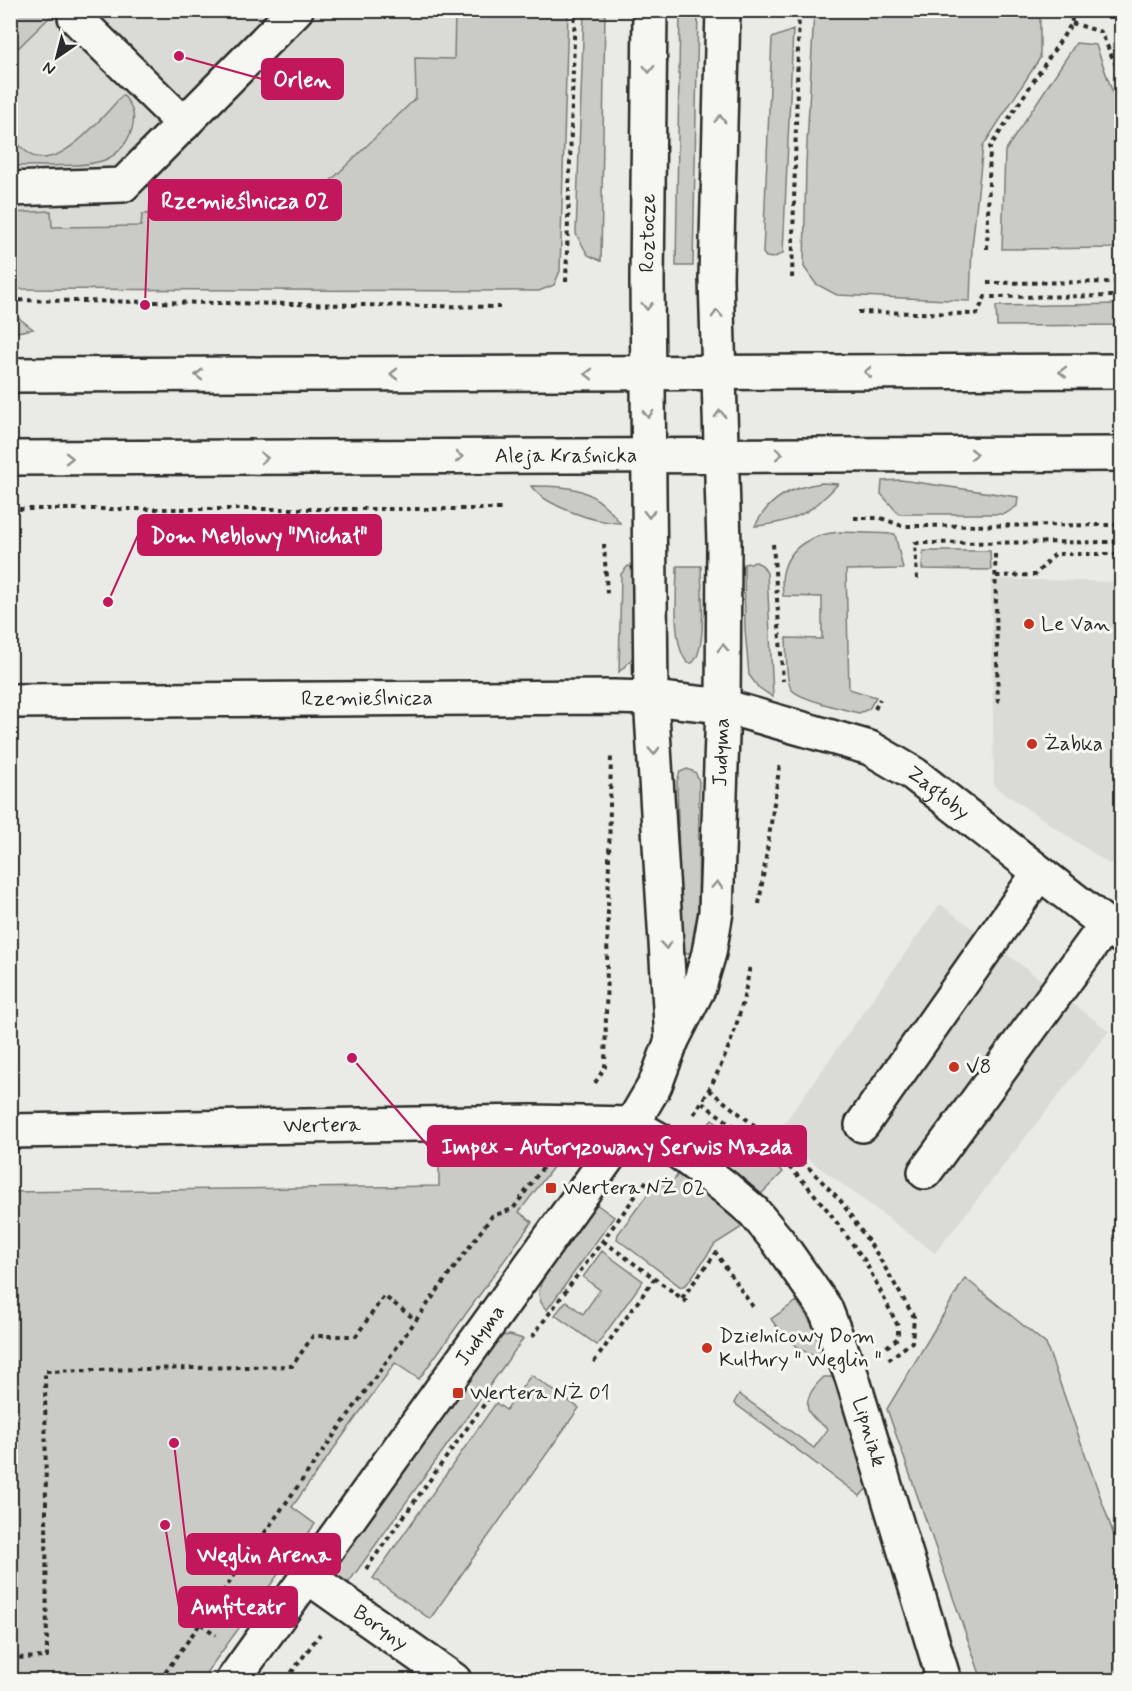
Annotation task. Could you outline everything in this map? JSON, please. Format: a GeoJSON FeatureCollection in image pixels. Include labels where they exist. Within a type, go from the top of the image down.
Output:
{"type":"FeatureCollection","features":[{"type":"Feature","properties":{"kind":"street"},"geometry":{"type":"LineString","coordinates":[[82,10],[75,17],[184,124]]}},
{"type":"Feature","properties":{"kind":"street"},"geometry":{"type":"LineString","coordinates":[[10,189],[123,185],[296,10]]}},
{"type":"Feature","properties":{"kind":"street","name":"Roztocze"},"geometry":{"type":"LineString","coordinates":[[649,455],[647,281],[650,10]]}},
{"type":"Feature","properties":{"kind":"street"},"geometry":{"type":"LineString","coordinates":[[721,455],[716,278],[723,10]]}},
{"type":"Feature","properties":{"kind":"street"},"geometry":{"type":"LineString","coordinates":[[10,375],[1122,371]]}},
{"type":"Feature","properties":{"kind":"street","name":"Aleja Kraśnicka"},"geometry":{"type":"LineString","coordinates":[[10,458],[1122,454]]}},
{"type":"Feature","properties":{"kind":"street","name":"Judyma"},"geometry":{"type":"LineString","coordinates":[[649,455],[651,698],[672,1040]]}},
{"type":"Feature","properties":{"kind":"street","name":"Judyma"},"geometry":{"type":"LineString","coordinates":[[233,1680],[632,1124],[655,1085],[672,1040],[699,987],[716,912],[723,706],[724,544],[721,455]]}},
{"type":"Feature","properties":{"kind":"street","name":"Rzemieślnicza"},"geometry":{"type":"LineString","coordinates":[[10,701],[613,697],[651,698],[723,706]]}},
{"type":"Feature","properties":{"kind":"street","name":"Zagłoby"},"geometry":{"type":"LineString","coordinates":[[723,706],[870,748],[914,774],[1114,931]]}},
{"type":"Feature","properties":{"kind":"street"},"geometry":{"type":"LineString","coordinates":[[862,1125],[1039,873]]}},
{"type":"Feature","properties":{"kind":"street"},"geometry":{"type":"LineString","coordinates":[[925,1172],[1114,931]]}},
{"type":"Feature","properties":{"kind":"street","name":"Wertera"},"geometry":{"type":"LineString","coordinates":[[10,1131],[532,1122],[632,1124]]}},
{"type":"Feature","properties":{"kind":"street","name":"Lipniak"},"geometry":{"type":"LineString","coordinates":[[632,1124],[672,1147],[754,1212],[778,1240],[825,1308],[850,1371],[944,1680]]}},
{"type":"Feature","properties":{"kind":"street","name":"Boryny"},"geometry":{"type":"LineString","coordinates":[[307,1576],[454,1680]]}},
{"type":"Feature","properties":{"kind":"path"},"geometry":{"type":"LineString","coordinates":[[566,282],[575,10]]}},
{"type":"Feature","properties":{"kind":"path"},"geometry":{"type":"LineString","coordinates":[[792,278],[799,10]]}},
{"type":"Feature","properties":{"kind":"path"},"geometry":{"type":"LineString","coordinates":[[987,249],[990,147],[1072,23],[1071,10]]}},
{"type":"Feature","properties":{"kind":"path"},"geometry":{"type":"LineString","coordinates":[[1072,23],[1101,32],[1122,79]]}},
{"type":"Feature","properties":{"kind":"path"},"geometry":{"type":"LineString","coordinates":[[987,283],[1122,282]]}},
{"type":"Feature","properties":{"kind":"path"},"geometry":{"type":"LineString","coordinates":[[858,312],[977,314],[985,297],[1122,297]]}},
{"type":"Feature","properties":{"kind":"path"},"geometry":{"type":"LineString","coordinates":[[10,300],[500,307]]}},
{"type":"Feature","properties":{"kind":"path"},"geometry":{"type":"LineString","coordinates":[[10,508],[504,509]]}},
{"type":"Feature","properties":{"kind":"path"},"geometry":{"type":"LineString","coordinates":[[854,518],[881,518],[902,526],[1122,525]]}},
{"type":"Feature","properties":{"kind":"path"},"geometry":{"type":"LineString","coordinates":[[917,579],[915,543],[1122,542]]}},
{"type":"Feature","properties":{"kind":"path"},"geometry":{"type":"LineString","coordinates":[[604,544],[608,603]]}},
{"type":"Feature","properties":{"kind":"path"},"geometry":{"type":"LineString","coordinates":[[995,554],[998,707]]}},
{"type":"Feature","properties":{"kind":"path"},"geometry":{"type":"LineString","coordinates":[[996,576],[1035,575],[1055,554],[1122,554]]}},
{"type":"Feature","properties":{"kind":"path"},"geometry":{"type":"LineString","coordinates":[[593,1087],[605,1067],[613,697]]}},
{"type":"Feature","properties":{"kind":"path"},"geometry":{"type":"LineString","coordinates":[[709,1090],[808,1167],[840,1200],[877,1254],[914,1317],[912,1342],[893,1357],[850,1371]]}},
{"type":"Feature","properties":{"kind":"path"},"geometry":{"type":"LineString","coordinates":[[702,1103],[786,1164],[829,1212],[865,1261],[898,1326],[898,1338],[850,1371]]}},
{"type":"Feature","properties":{"kind":"path"},"geometry":{"type":"LineString","coordinates":[[160,1680],[492,1216],[513,1209],[546,1162]]}},
{"type":"Feature","properties":{"kind":"path"},"geometry":{"type":"LineString","coordinates":[[603,1241],[687,1302]]}},
{"type":"Feature","properties":{"kind":"path"},"geometry":{"type":"LineString","coordinates":[[682,1298],[716,1253],[755,1310]]}},
{"type":"Feature","properties":{"kind":"path"},"geometry":{"type":"LineString","coordinates":[[594,1362],[655,1278]]}},
{"type":"Feature","properties":{"kind":"path"},"geometry":{"type":"LineString","coordinates":[[10,1658],[47,1657],[45,1371],[292,1366],[313,1336],[356,1336],[384,1296],[416,1320]]}},
{"type":"Feature","properties":{"kind":"path"},"geometry":{"type":"LineString","coordinates":[[200,1624],[217,1636]]}},
{"type":"Feature","properties":{"kind":"shaded area"},"geometry":{"type":"Polygon","coordinates":[[[11,10],[56,10],[56,11],[11,55],[11,10]]]}},
{"type":"Feature","properties":{"kind":"shaded area"},"geometry":{"type":"Polygon","coordinates":[[[11,11],[568,11],[560,271],[554,285],[539,291],[11,289],[11,11]]]}},
{"type":"Feature","properties":{"kind":"shaded area"},"geometry":{"type":"Polygon","coordinates":[[[455,11],[568,11],[560,271],[554,285],[539,291],[11,289],[11,213],[51,211],[52,227],[141,226],[142,214],[281,209],[318,193],[416,98],[415,58],[454,59],[455,11]]]}},
{"type":"Feature","properties":{"kind":"shaded area"},"geometry":{"type":"Polygon","coordinates":[[[584,11],[605,11],[601,261],[588,255],[576,234],[584,11]]]}},
{"type":"Feature","properties":{"kind":"shaded area"},"geometry":{"type":"Polygon","coordinates":[[[680,11],[698,11],[693,266],[676,266],[680,11]]]}},
{"type":"Feature","properties":{"kind":"shaded area"},"geometry":{"type":"Polygon","coordinates":[[[814,11],[1040,11],[1040,58],[983,146],[972,247],[970,301],[837,295],[816,284],[804,267],[806,163],[814,11]]]}},
{"type":"Feature","properties":{"kind":"shaded area"},"geometry":{"type":"Polygon","coordinates":[[[793,30],[783,253],[773,258],[766,257],[763,253],[772,38],[793,30]]]}},
{"type":"Feature","properties":{"kind":"shaded area"},"geometry":{"type":"Polygon","coordinates":[[[1076,43],[1096,45],[1116,102],[1121,103],[1121,248],[1002,249],[1005,151],[1076,43]]]}},
{"type":"Feature","properties":{"kind":"shaded area"},"geometry":{"type":"Polygon","coordinates":[[[123,95],[129,103],[134,119],[126,142],[113,156],[89,164],[11,166],[11,136],[25,151],[35,157],[47,158],[59,154],[83,137],[123,95]]]}},
{"type":"Feature","properties":{"kind":"shaded area"},"geometry":{"type":"Polygon","coordinates":[[[1121,304],[1121,325],[997,326],[996,306],[1121,304]]]}},
{"type":"Feature","properties":{"kind":"shaded area"},"geometry":{"type":"Polygon","coordinates":[[[11,312],[33,329],[11,333],[11,312]]]}},
{"type":"Feature","properties":{"kind":"shaded area"},"geometry":{"type":"Polygon","coordinates":[[[901,480],[1018,497],[1017,506],[1005,514],[899,514],[881,494],[882,481],[901,480]]]}},
{"type":"Feature","properties":{"kind":"shaded area"},"geometry":{"type":"Polygon","coordinates":[[[822,483],[838,484],[811,509],[791,519],[755,526],[774,501],[800,487],[822,483]]]}},
{"type":"Feature","properties":{"kind":"shaded area"},"geometry":{"type":"Polygon","coordinates":[[[531,486],[570,488],[591,495],[601,502],[620,523],[598,520],[572,512],[547,500],[531,486]]]}},
{"type":"Feature","properties":{"kind":"shaded area"},"geometry":{"type":"Polygon","coordinates":[[[840,532],[895,534],[903,569],[846,570],[849,689],[876,697],[869,709],[859,713],[804,697],[792,690],[787,673],[786,638],[822,639],[822,597],[783,596],[782,576],[786,563],[797,548],[812,538],[840,532]]]}},
{"type":"Feature","properties":{"kind":"shaded area"},"geometry":{"type":"Polygon","coordinates":[[[923,551],[990,551],[991,570],[922,569],[923,551]]]}},
{"type":"Feature","properties":{"kind":"shaded area"},"geometry":{"type":"Polygon","coordinates":[[[756,562],[762,565],[767,573],[773,697],[758,687],[749,675],[745,629],[744,564],[756,562]]]}},
{"type":"Feature","properties":{"kind":"shaded area"},"geometry":{"type":"Polygon","coordinates":[[[628,566],[632,567],[636,649],[631,660],[619,672],[621,574],[628,566]]]}},
{"type":"Feature","properties":{"kind":"shaded area"},"geometry":{"type":"Polygon","coordinates":[[[677,566],[701,566],[702,633],[697,656],[692,663],[688,663],[679,644],[676,603],[677,566]]]}},
{"type":"Feature","properties":{"kind":"shaded area"},"geometry":{"type":"Polygon","coordinates":[[[991,579],[1121,582],[1121,858],[1109,864],[994,786],[991,579]]]}},
{"type":"Feature","properties":{"kind":"shaded area"},"geometry":{"type":"Polygon","coordinates":[[[687,769],[695,772],[699,781],[698,947],[693,954],[683,952],[681,944],[677,781],[680,772],[687,769]]]}},
{"type":"Feature","properties":{"kind":"shaded area"},"geometry":{"type":"Polygon","coordinates":[[[940,904],[1109,1031],[935,1253],[776,1135],[940,904]]]}},
{"type":"Feature","properties":{"kind":"shaded area"},"geometry":{"type":"Polygon","coordinates":[[[712,1119],[783,1172],[761,1194],[738,1174],[695,1144],[712,1119]]]}},
{"type":"Feature","properties":{"kind":"shaded area"},"geometry":{"type":"Polygon","coordinates":[[[534,1144],[554,1166],[519,1212],[532,1222],[419,1379],[395,1363],[292,1507],[315,1524],[201,1680],[11,1680],[11,1192],[439,1186],[439,1146],[534,1144]]]}},
{"type":"Feature","properties":{"kind":"shaded area"},"geometry":{"type":"Polygon","coordinates":[[[679,1173],[734,1213],[745,1225],[715,1244],[687,1284],[681,1287],[617,1239],[618,1234],[658,1180],[668,1188],[679,1173]]]}},
{"type":"Feature","properties":{"kind":"shaded area"},"geometry":{"type":"Polygon","coordinates":[[[596,1204],[614,1217],[547,1310],[539,1296],[543,1279],[596,1204]]]}},
{"type":"Feature","properties":{"kind":"shaded area"},"geometry":{"type":"Polygon","coordinates":[[[602,1251],[643,1281],[597,1345],[555,1315],[566,1301],[583,1314],[600,1290],[583,1277],[602,1251]]]}},
{"type":"Feature","properties":{"kind":"shaded area"},"geometry":{"type":"Polygon","coordinates":[[[965,1278],[1046,1344],[1121,1555],[1121,1680],[982,1680],[887,1409],[965,1278]]]}},
{"type":"Feature","properties":{"kind":"shaded area"},"geometry":{"type":"Polygon","coordinates":[[[797,1301],[826,1346],[826,1350],[820,1356],[799,1348],[771,1319],[797,1301]]]}},
{"type":"Feature","properties":{"kind":"shaded area"},"geometry":{"type":"Polygon","coordinates":[[[510,1335],[523,1339],[344,1589],[336,1577],[341,1557],[494,1342],[502,1336],[510,1335]]]}},
{"type":"Feature","properties":{"kind":"shaded area"},"geometry":{"type":"Polygon","coordinates":[[[531,1375],[579,1408],[430,1619],[373,1578],[496,1403],[506,1410],[531,1375]]]}},
{"type":"Feature","properties":{"kind":"shaded area"},"geometry":{"type":"Polygon","coordinates":[[[824,1377],[833,1377],[840,1385],[868,1487],[860,1496],[734,1403],[739,1394],[814,1448],[828,1429],[812,1416],[807,1406],[810,1395],[824,1377]]]}},
{"type":"Feature","properties":{"kind":"place","name":"Orlen"},"geometry":{"type":"Point","coordinates":[179,56]}},
{"type":"Feature","properties":{"kind":"place","name":"Rzemieślnicza 02"},"geometry":{"type":"Point","coordinates":[145,305]}},
{"type":"Feature","properties":{"kind":"place","name":"Dom Meblowy \"Michał\""},"geometry":{"type":"Point","coordinates":[108,602]}},
{"type":"Feature","properties":{"kind":"place","name":"Le Van"},"geometry":{"type":"Point","coordinates":[1029,624]}},
{"type":"Feature","properties":{"kind":"place","name":"Żabka"},"geometry":{"type":"Point","coordinates":[1032,744]}},
{"type":"Feature","properties":{"kind":"place","name":"Impex - Autoryzowany Serwis Mazda"},"geometry":{"type":"Point","coordinates":[352,1058]}},
{"type":"Feature","properties":{"kind":"place","name":"V8"},"geometry":{"type":"Point","coordinates":[954,1067]}},
{"type":"Feature","properties":{"kind":"place","name":"Wertera NŻ 02"},"geometry":{"type":"Point","coordinates":[551,1188]}},
{"type":"Feature","properties":{"kind":"place","name":"Dzielnicowy Dom Kultury \" Węglin \""},"geometry":{"type":"Point","coordinates":[707,1348]}},
{"type":"Feature","properties":{"kind":"place","name":"Wertera NŻ 01"},"geometry":{"type":"Point","coordinates":[458,1393]}},
{"type":"Feature","properties":{"kind":"place","name":"Węglin Arena"},"geometry":{"type":"Point","coordinates":[174,1443]}},
{"type":"Feature","properties":{"kind":"place","name":"Amfiteatr"},"geometry":{"type":"Point","coordinates":[165,1525]}}]}
